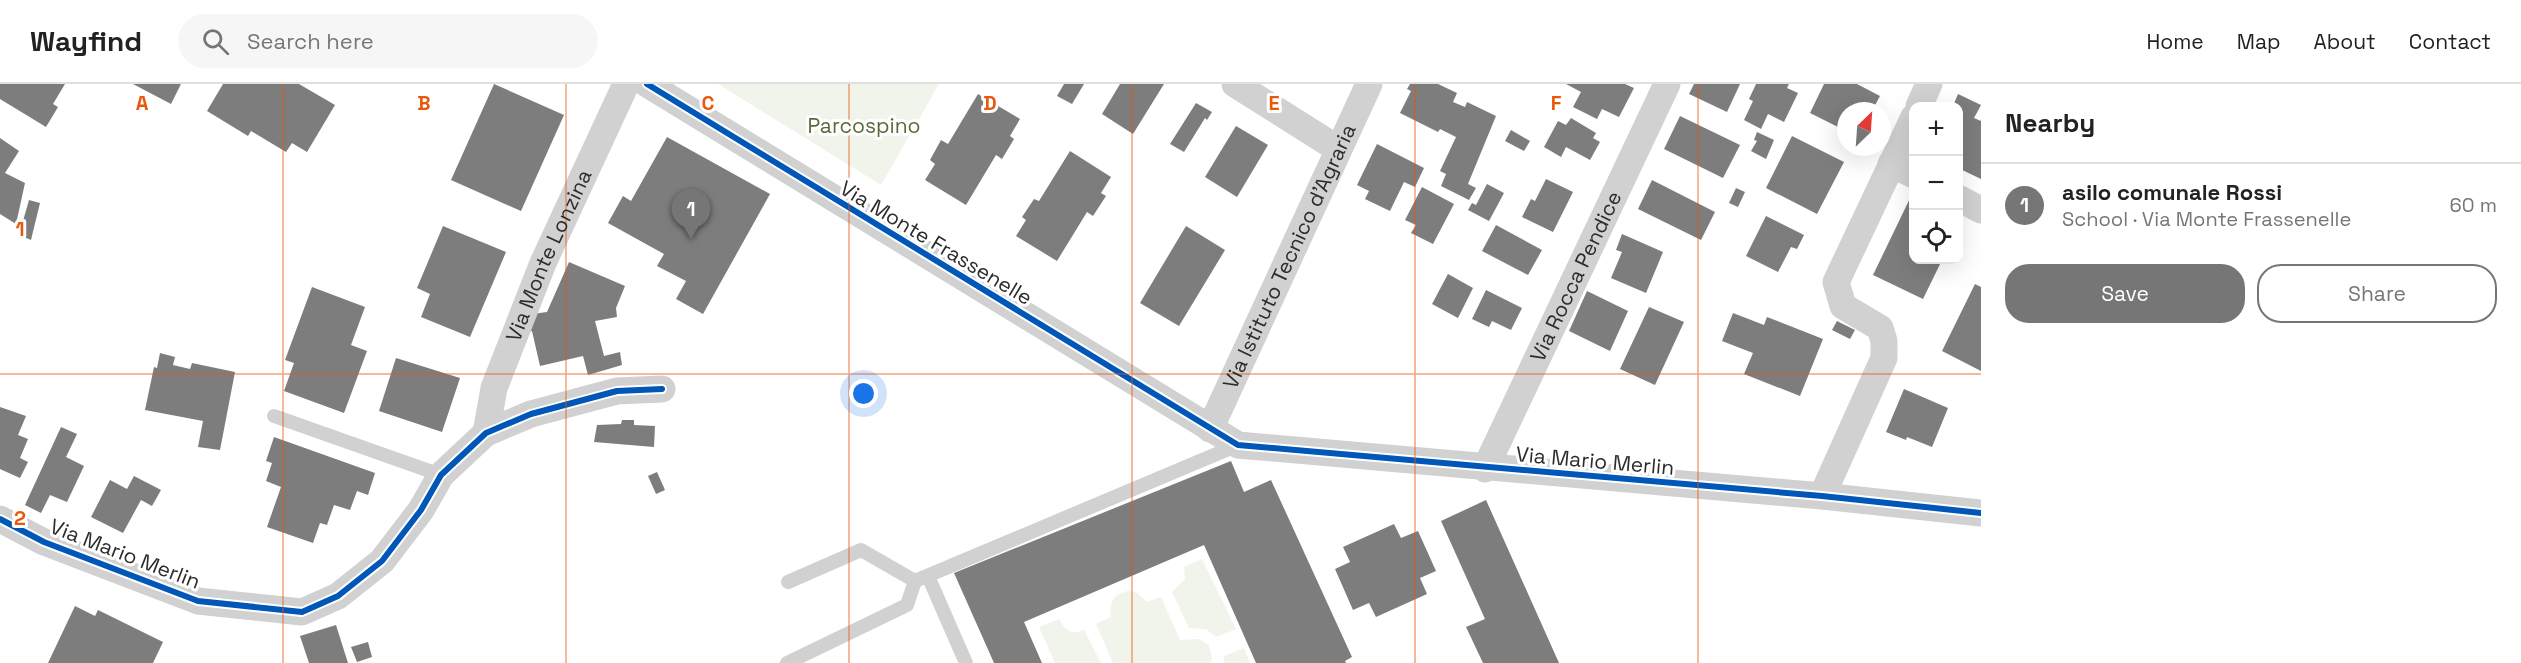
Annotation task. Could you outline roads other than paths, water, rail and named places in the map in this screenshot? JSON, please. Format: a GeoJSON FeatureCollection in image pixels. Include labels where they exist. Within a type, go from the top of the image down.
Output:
{"type":"FeatureCollection","features":[{"type":"Feature","properties":{"kind":"street","name":"Via Monte Lonzina"},"geometry":{"type":"LineString","coordinates":[[486,433],[494,388],[543,263],[626,84]]}},
{"type":"Feature","properties":{"kind":"street","name":"Via Monte Frassenelle"},"geometry":{"type":"LineString","coordinates":[[647,84],[1210,429]]}},
{"type":"Feature","properties":{"kind":"street"},"geometry":{"type":"LineString","coordinates":[[1236,84],[1338,149]]}},
{"type":"Feature","properties":{"kind":"street","name":"Via Istituto Tecnico d'Agraria"},"geometry":{"type":"LineString","coordinates":[[1210,429],[1369,84]]}},
{"type":"Feature","properties":{"kind":"street","name":"Via Rocca Pendice"},"geometry":{"type":"LineString","coordinates":[[1485,469],[1667,84]]}},
{"type":"Feature","properties":{"kind":"street"},"geometry":{"type":"LineString","coordinates":[[1920,102],[1929,84]]}},
{"type":"Feature","properties":{"kind":"street"},"geometry":{"type":"LineString","coordinates":[[1822,496],[1884,358],[1884,341],[1880,328],[1843,306],[1836,282],[1902,169],[1909,139]]}},
{"type":"Feature","properties":{"kind":"street"},"geometry":{"type":"LineString","coordinates":[[1963,200],[1981,210]]}},
{"type":"Feature","properties":{"kind":"street","name":"Via Mario Merlin"},"geometry":{"type":"LineString","coordinates":[[0,519],[44,542],[198,601],[302,612],[338,596],[382,561],[421,510],[441,475],[486,433],[531,414],[617,391],[662,389]]}},
{"type":"Feature","properties":{"kind":"street","name":"Via Mario Merlin"},"geometry":{"type":"LineString","coordinates":[[1210,429],[1238,445],[1485,469],[1822,496],[1981,513]]}},
{"type":"Feature","properties":{"kind":"lane"},"geometry":{"type":"LineString","coordinates":[[274,416],[441,475]]}},
{"type":"Feature","properties":{"kind":"lane"},"geometry":{"type":"LineString","coordinates":[[787,663],[907,605],[922,579],[1238,445]]}},
{"type":"Feature","properties":{"kind":"lane"},"geometry":{"type":"LineString","coordinates":[[788,582],[861,550],[922,579],[966,663]]}},
{"type":"Feature","properties":{"kind":"place","name":"asilo comunale Rossi"},"geometry":{"type":"Point","coordinates":[691,239]}},
{"type":"Feature","properties":{"kind":"park label","name":"Parcospino"},"geometry":{"type":"Point","coordinates":[864,126]}}]}
